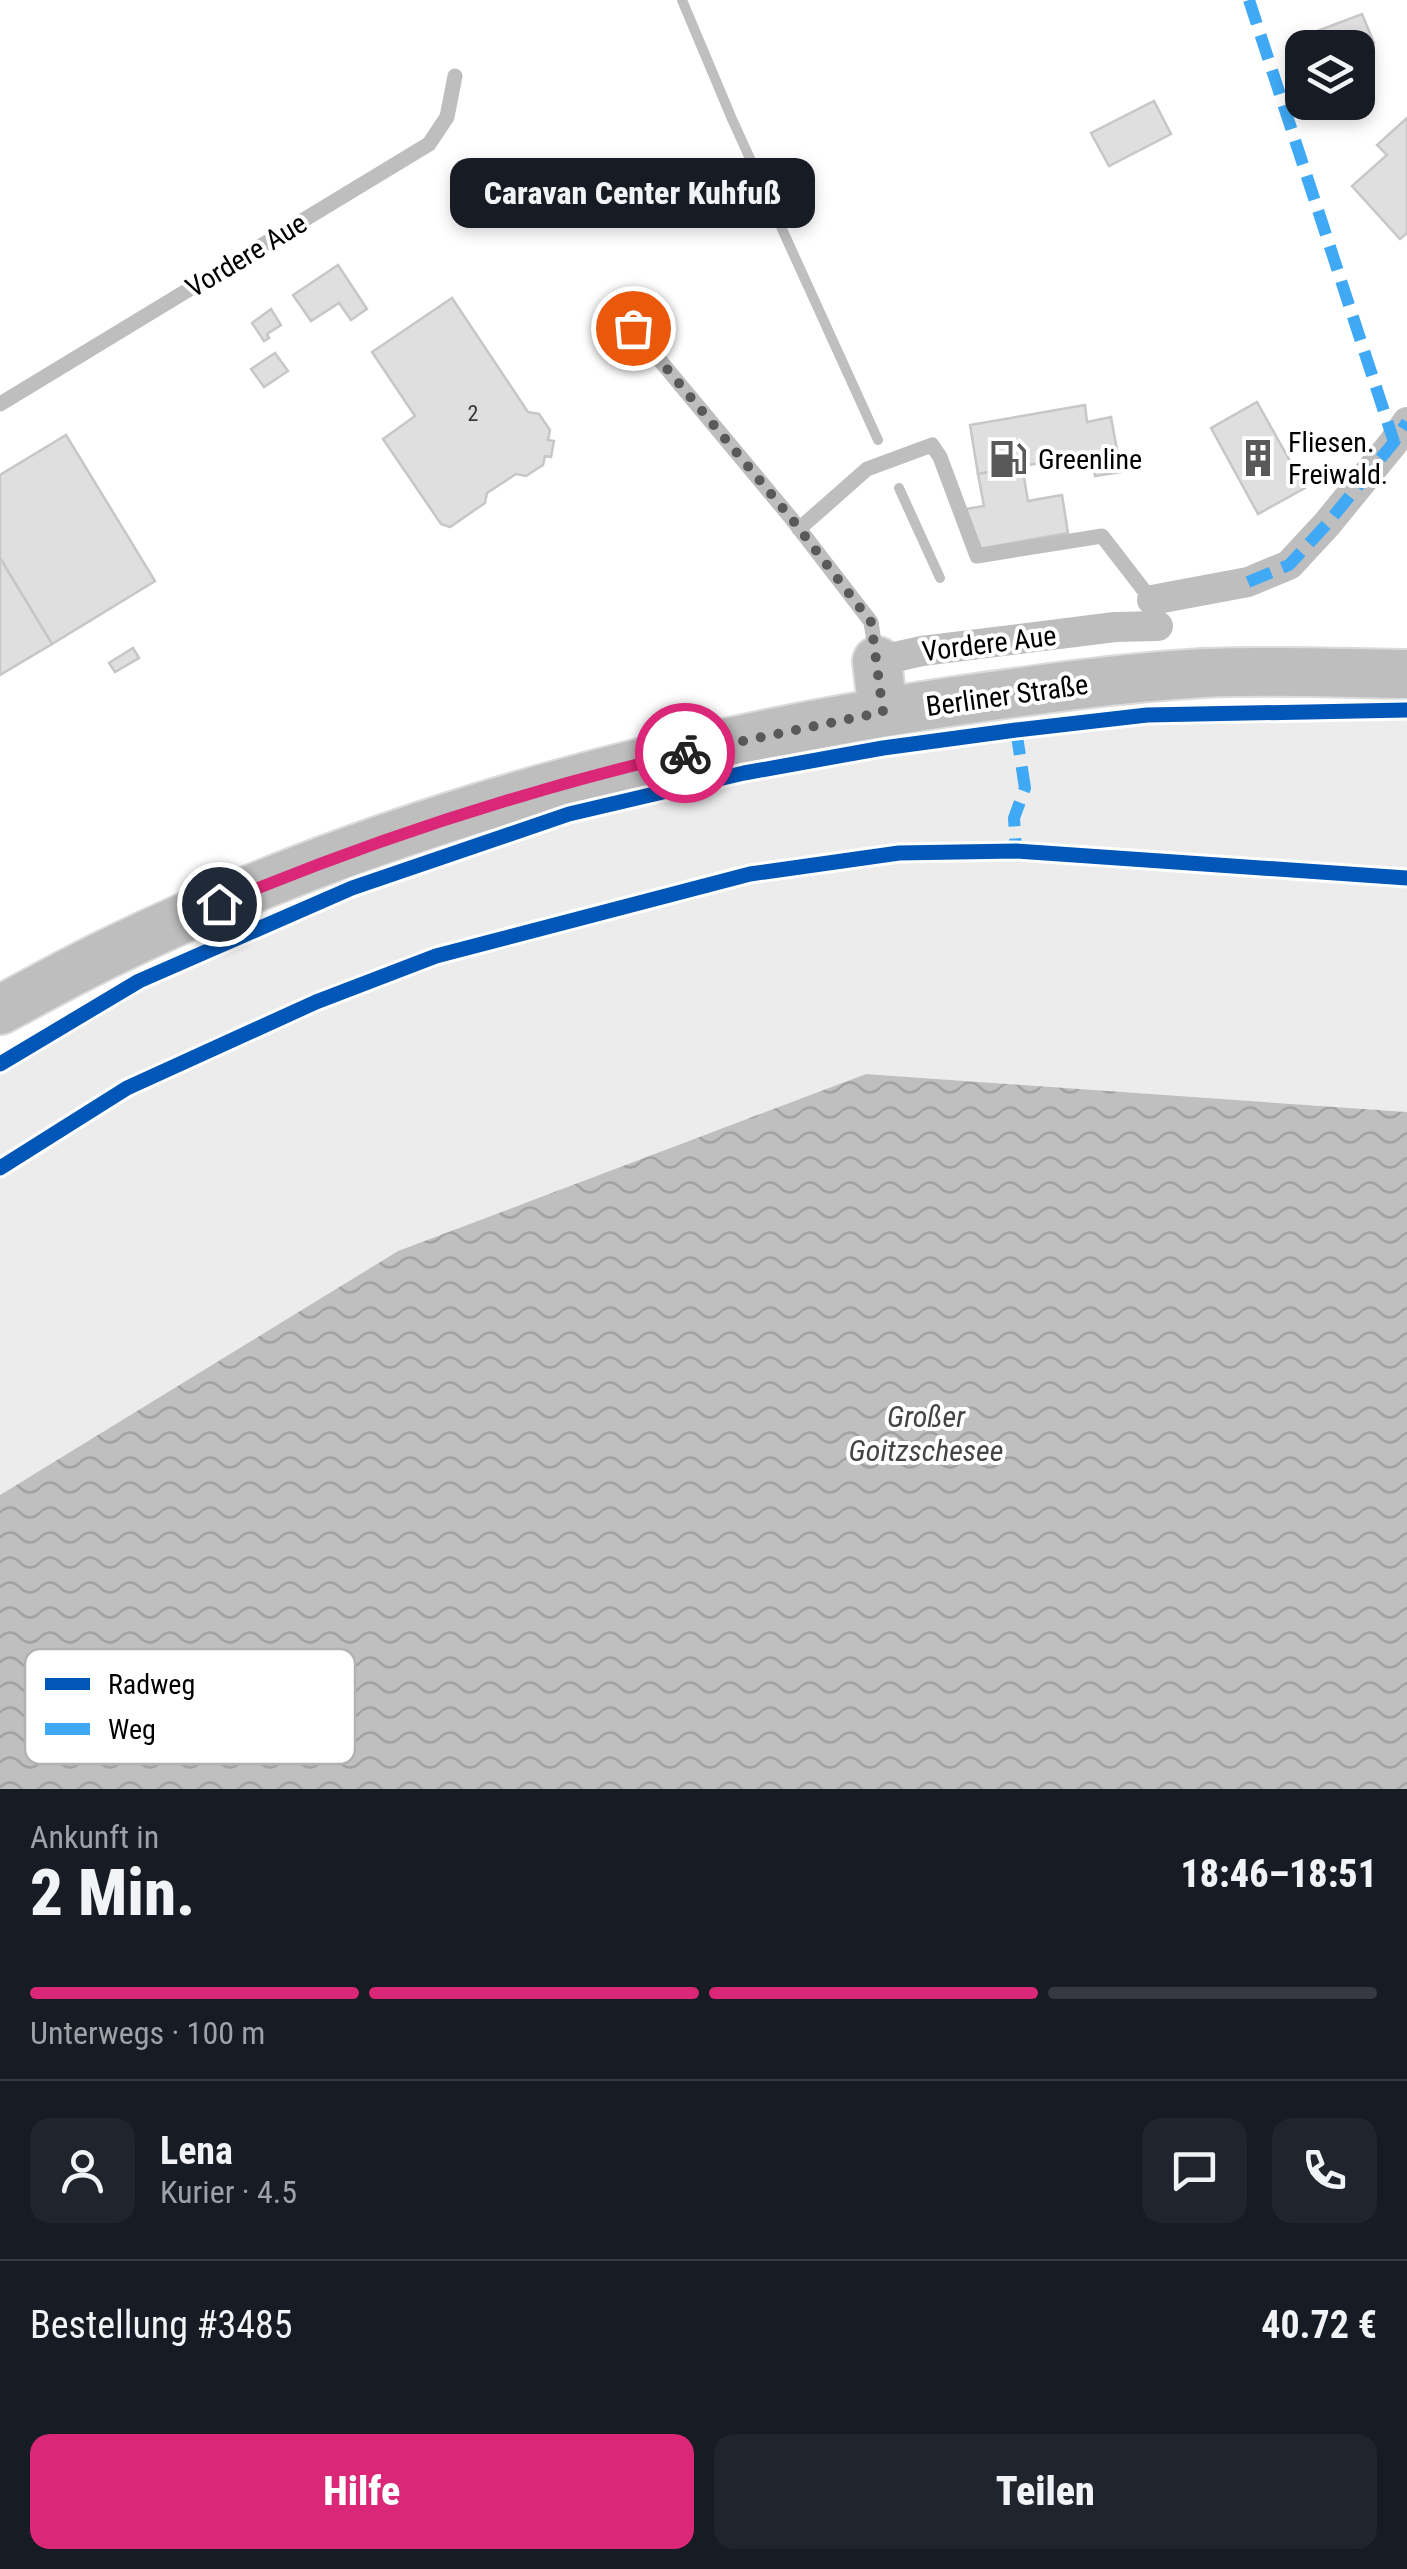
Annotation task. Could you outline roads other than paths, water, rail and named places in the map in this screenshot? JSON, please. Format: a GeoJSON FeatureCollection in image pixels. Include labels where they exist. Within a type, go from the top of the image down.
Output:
{"type":"FeatureCollection","features":[{"type":"Feature","properties":{"kind":"main road"},"geometry":{"type":"LineString","coordinates":[[877,661],[883,712]]}},
{"type":"Feature","properties":{"kind":"main road","name":"Berliner Straße"},"geometry":{"type":"LineString","coordinates":[[0,1010],[114,950],[323,862],[441,821],[604,772],[769,734],[998,695],[1151,677],[1276,672],[1407,674]]}},
{"type":"Feature","properties":{"kind":"street","name":"Vordere Aue"},"geometry":{"type":"LineString","coordinates":[[877,661],[922,651],[1115,627],[1289,564],[1327,524],[1407,422]]}},
{"type":"Feature","properties":{"kind":"lane","name":"Vordere Aue"},"geometry":{"type":"LineString","coordinates":[[0,404],[430,144],[447,117],[455,76]]}},
{"type":"Feature","properties":{"kind":"lane"},"geometry":{"type":"LineString","coordinates":[[633,328],[871,622],[877,661]]}},
{"type":"Feature","properties":{"kind":"lane"},"geometry":{"type":"LineString","coordinates":[[799,529],[868,469],[932,445],[977,556],[1102,536],[1156,613]]}},
{"type":"Feature","properties":{"kind":"water","name":"Großer Goitzschesee"},"geometry":{"type":"Polygon","coordinates":[[[866,1074],[1407,1112],[1407,1789],[0,1789],[0,1495],[398,1251],[866,1074]]]}},
{"type":"Feature","properties":{"kind":"waterway"},"geometry":{"type":"LineString","coordinates":[[682,0],[878,440]]}},
{"type":"Feature","properties":{"kind":"waterway"},"geometry":{"type":"LineString","coordinates":[[899,488],[940,578]]}},
{"type":"Feature","properties":{"kind":"place","name":"Caravan Center Kuhfuß"},"geometry":{"type":"Point","coordinates":[633,328]}},
{"type":"Feature","properties":{"kind":"place","name":"Fliesen. Freiwald."},"geometry":{"type":"Point","coordinates":[1258,458]}},
{"type":"Feature","properties":{"kind":"place","name":"Greenline"},"geometry":{"type":"Point","coordinates":[1008,459]}}]}
